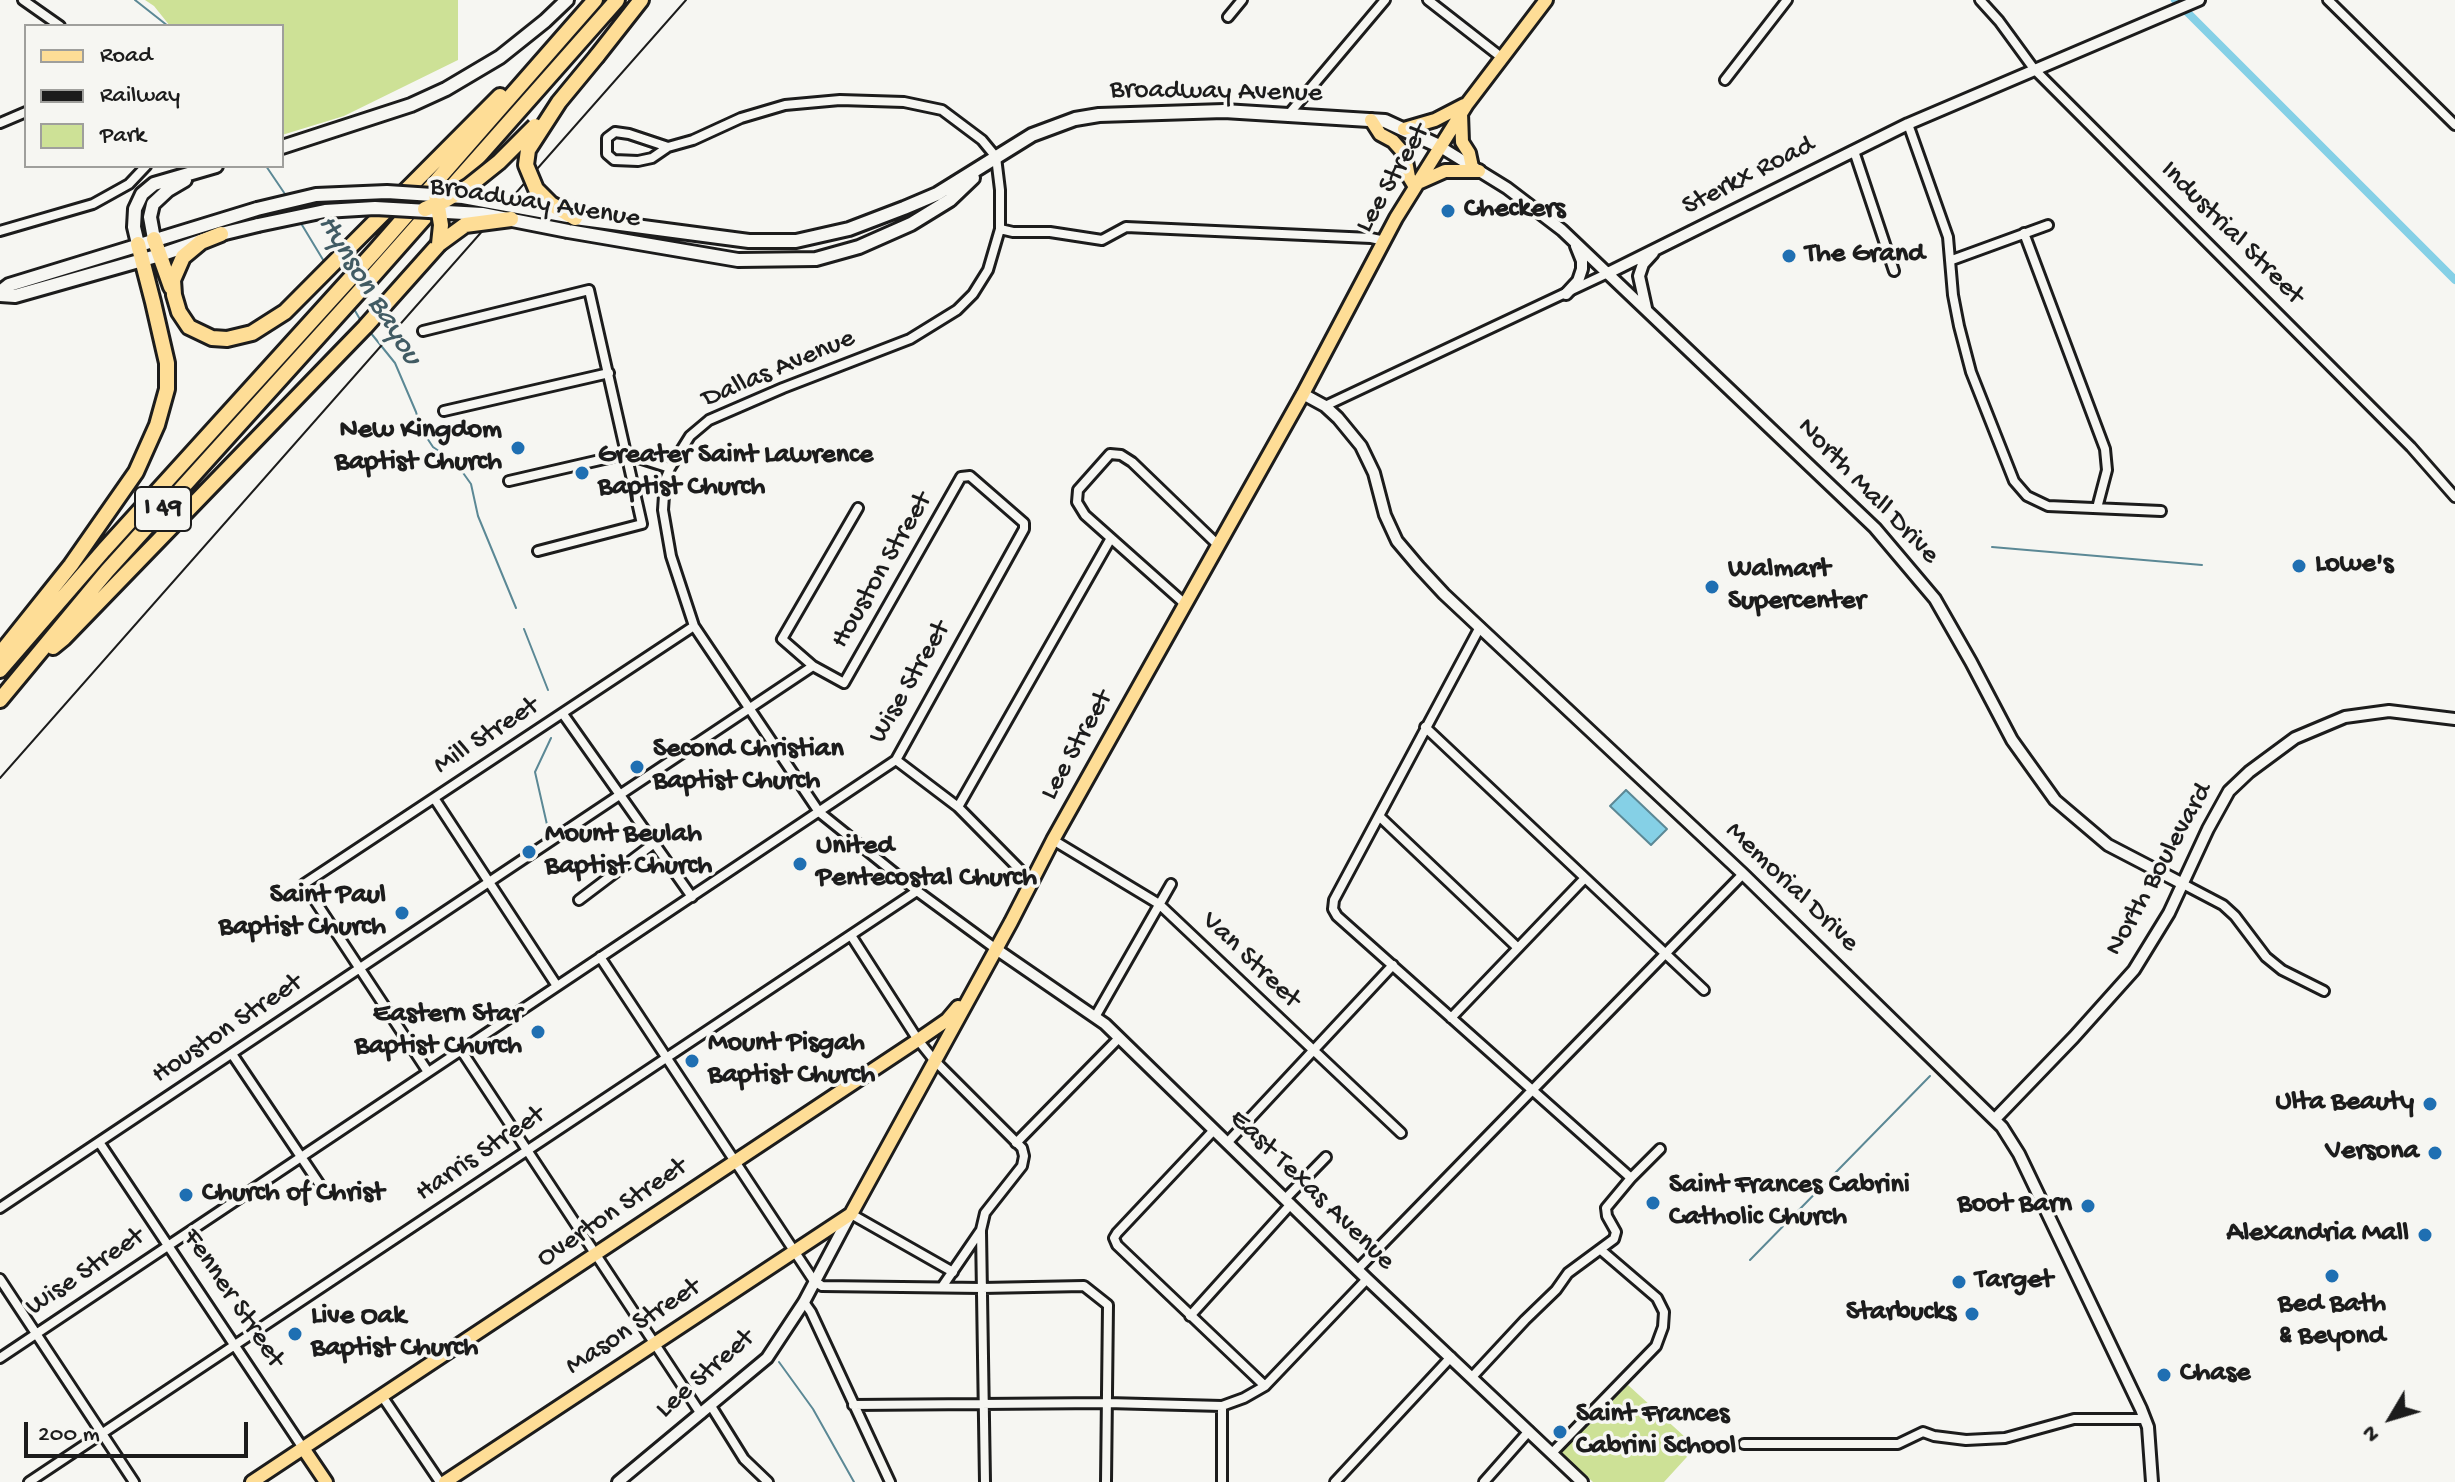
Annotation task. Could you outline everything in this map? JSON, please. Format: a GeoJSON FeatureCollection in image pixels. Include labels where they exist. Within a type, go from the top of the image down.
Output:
{"type":"FeatureCollection","features":[{"type":"Feature","properties":{"kind":"highway","name":"I 49"},"geometry":{"type":"LineString","coordinates":[[0,670],[595,0]]}},
{"type":"Feature","properties":{"kind":"highway","name":"I 49"},"geometry":{"type":"LineString","coordinates":[[0,700],[107,571],[617,0]]}},
{"type":"Feature","properties":{"kind":"highway"},"geometry":{"type":"LineString","coordinates":[[439,244],[441,225],[435,204],[453,196],[499,162],[559,102],[641,0]]}},
{"type":"Feature","properties":{"kind":"highway"},"geometry":{"type":"LineString","coordinates":[[154,239],[179,312],[189,327],[212,338],[227,339],[252,333],[285,312],[575,23]]}},
{"type":"Feature","properties":{"kind":"highway"},"geometry":{"type":"LineString","coordinates":[[559,102],[528,150],[526,165],[536,189],[572,224]]}},
{"type":"Feature","properties":{"kind":"highway"},"geometry":{"type":"LineString","coordinates":[[28,667],[64,638],[245,452],[365,327],[439,244],[465,225],[511,219]]}},
{"type":"Feature","properties":{"kind":"highway"},"geometry":{"type":"LineString","coordinates":[[174,295],[173,280],[183,257],[201,242],[221,234]]}},
{"type":"Feature","properties":{"kind":"highway"},"geometry":{"type":"LineString","coordinates":[[0,654],[71,565],[136,472],[157,425],[167,389],[167,363],[138,244]]}},
{"type":"Feature","properties":{"kind":"main road"},"geometry":{"type":"LineString","coordinates":[[284,146],[411,105],[446,89],[500,57],[567,0]]}},
{"type":"Feature","properties":{"kind":"main road","name":"Lee Street"},"geometry":{"type":"LineString","coordinates":[[851,1214],[1053,840],[1439,146],[1501,57],[1546,0]]}},
{"type":"Feature","properties":{"kind":"main road"},"geometry":{"type":"LineString","coordinates":[[1371,120],[1380,134],[1401,150],[1409,177],[1417,185],[1445,171],[1476,169],[1462,142],[1464,108],[1404,129]]}},
{"type":"Feature","properties":{"kind":"main road","name":"Broadway Avenue"},"geometry":{"type":"LineString","coordinates":[[0,293],[9,285],[154,239],[316,195],[387,192],[511,219],[749,241],[796,241],[849,229],[904,208],[937,194],[1032,135],[1075,119],[1099,115],[1224,111],[1385,121],[1439,146]]}},
{"type":"Feature","properties":{"kind":"main road","name":"Broadway Avenue"},"geometry":{"type":"LineString","coordinates":[[453,196],[516,205],[572,224],[738,260],[816,259],[859,247],[911,224],[950,200],[996,157]]}},
{"type":"Feature","properties":{"kind":"main road"},"geometry":{"type":"LineString","coordinates":[[138,244],[134,227],[135,209],[142,194],[154,184],[208,168]]}},
{"type":"Feature","properties":{"kind":"main road"},"geometry":{"type":"LineString","coordinates":[[154,239],[150,217],[153,204],[168,190],[209,168]]}},
{"type":"Feature","properties":{"kind":"main road","name":"Broadway Avenue"},"geometry":{"type":"LineString","coordinates":[[0,293],[15,296],[160,255],[221,234],[325,211],[435,204]]}},
{"type":"Feature","properties":{"kind":"main road"},"geometry":{"type":"LineString","coordinates":[[70,266],[75,279]]}},
{"type":"Feature","properties":{"kind":"main road","name":"Overton Street"},"geometry":{"type":"LineString","coordinates":[[252,1482],[918,1040],[954,1013],[985,969]]}},
{"type":"Feature","properties":{"kind":"main road","name":"Mason Street"},"geometry":{"type":"LineString","coordinates":[[442,1482],[851,1214]]}},
{"type":"Feature","properties":{"kind":"main road","name":"Fenner Street"},"geometry":{"type":"LineString","coordinates":[[303,1448],[326,1482]]}},
{"type":"Feature","properties":{"kind":"street"},"geometry":{"type":"LineString","coordinates":[[23,0],[57,24]]}},
{"type":"Feature","properties":{"kind":"street"},"geometry":{"type":"LineString","coordinates":[[1228,17],[1242,0]]}},
{"type":"Feature","properties":{"kind":"street"},"geometry":{"type":"LineString","coordinates":[[1288,115],[1385,0]]}},
{"type":"Feature","properties":{"kind":"street"},"geometry":{"type":"LineString","coordinates":[[1428,0],[1501,57]]}},
{"type":"Feature","properties":{"kind":"street"},"geometry":{"type":"LineString","coordinates":[[1725,80],[1787,0]]}},
{"type":"Feature","properties":{"kind":"street","name":"Industrial Street"},"geometry":{"type":"LineString","coordinates":[[1980,0],[2034,69],[2411,447],[2455,497]]}},
{"type":"Feature","properties":{"kind":"street","name":"Sterkx Road"},"geometry":{"type":"LineString","coordinates":[[1325,406],[1566,294],[1908,124],[2199,0]]}},
{"type":"Feature","properties":{"kind":"street"},"geometry":{"type":"LineString","coordinates":[[2328,0],[2455,125]]}},
{"type":"Feature","properties":{"kind":"street"},"geometry":{"type":"LineString","coordinates":[[668,147],[629,134],[615,132],[607,138],[607,154],[614,160],[638,161],[652,158],[668,147],[693,140],[741,118],[785,105],[840,100],[904,102],[942,110],[982,140],[996,157]]}},
{"type":"Feature","properties":{"kind":"street"},"geometry":{"type":"LineString","coordinates":[[0,123],[24,113]]}},
{"type":"Feature","properties":{"kind":"street"},"geometry":{"type":"LineString","coordinates":[[1908,124],[1943,218],[1952,260],[1953,295],[1965,352],[2014,481],[2027,496],[2048,506],[2161,511]]}},
{"type":"Feature","properties":{"kind":"street","name":"North Mall Drive"},"geometry":{"type":"LineString","coordinates":[[1439,146],[1507,188],[1573,240],[1875,528],[1935,599],[2012,740],[2055,800],[2108,845],[2223,905],[2266,957],[2282,970],[2324,991]]}},
{"type":"Feature","properties":{"kind":"street"},"geometry":{"type":"LineString","coordinates":[[1854,151],[1894,271]]}},
{"type":"Feature","properties":{"kind":"street","name":"Dallas Avenue"},"geometry":{"type":"LineString","coordinates":[[996,157],[1000,229],[988,270],[973,294],[957,310],[910,339],[709,420],[690,436],[670,468],[665,480],[663,510],[671,556],[694,626],[819,812],[917,891],[996,949]]}},
{"type":"Feature","properties":{"kind":"street"},"geometry":{"type":"LineString","coordinates":[[0,231],[93,204],[129,184],[144,168]]}},
{"type":"Feature","properties":{"kind":"street"},"geometry":{"type":"LineString","coordinates":[[1952,260],[2048,225]]}},
{"type":"Feature","properties":{"kind":"street"},"geometry":{"type":"LineString","coordinates":[[1000,229],[1102,240],[1126,227],[1385,241]]}},
{"type":"Feature","properties":{"kind":"street"},"geometry":{"type":"LineString","coordinates":[[2024,233],[2105,449],[2107,470],[2097,508]]}},
{"type":"Feature","properties":{"kind":"street"},"geometry":{"type":"LineString","coordinates":[[1566,294],[1578,281],[1582,269],[1573,240]]}},
{"type":"Feature","properties":{"kind":"street"},"geometry":{"type":"LineString","coordinates":[[1646,310],[1639,276],[1643,264],[1657,248]]}},
{"type":"Feature","properties":{"kind":"street"},"geometry":{"type":"LineString","coordinates":[[423,331],[589,290],[642,524],[538,551]]}},
{"type":"Feature","properties":{"kind":"street"},"geometry":{"type":"LineString","coordinates":[[444,411],[609,373]]}},
{"type":"Feature","properties":{"kind":"street","name":"Memorial Drive"},"geometry":{"type":"LineString","coordinates":[[1303,394],[1325,406],[1352,433],[1368,458],[1385,515],[1397,541],[1444,594],[1743,874],[1995,1119],[2019,1154],[2145,1419],[2152,1482]]}},
{"type":"Feature","properties":{"kind":"street"},"geometry":{"type":"LineString","coordinates":[[509,481],[626,454],[670,468]]}},
{"type":"Feature","properties":{"kind":"street"},"geometry":{"type":"LineString","coordinates":[[1185,604],[1085,515],[1077,502],[1078,490],[1110,454],[1121,455],[1219,546]]}},
{"type":"Feature","properties":{"kind":"street","name":"Wise Street"},"geometry":{"type":"LineString","coordinates":[[0,1358],[896,760],[1024,529],[1024,523],[970,476],[961,477]]}},
{"type":"Feature","properties":{"kind":"street","name":"Houston Street"},"geometry":{"type":"LineString","coordinates":[[0,1208],[813,666],[844,683],[961,477]]}},
{"type":"Feature","properties":{"kind":"street"},"geometry":{"type":"LineString","coordinates":[[813,666],[782,639],[858,508]]}},
{"type":"Feature","properties":{"kind":"street"},"geometry":{"type":"LineString","coordinates":[[958,807],[1111,538]]}},
{"type":"Feature","properties":{"kind":"street","name":"Mill Street"},"geometry":{"type":"LineString","coordinates":[[359,969],[304,884],[694,626]]}},
{"type":"Feature","properties":{"kind":"street"},"geometry":{"type":"LineString","coordinates":[[1480,627],[1334,900],[1333,909],[1337,916],[1631,1178]]}},
{"type":"Feature","properties":{"kind":"street","name":"North Boulevard"},"geometry":{"type":"LineString","coordinates":[[1995,1119],[2121,986],[2169,913],[2202,839],[2229,791],[2273,752],[2326,723],[2367,712],[2389,711],[2455,719]]}},
{"type":"Feature","properties":{"kind":"street"},"geometry":{"type":"LineString","coordinates":[[563,714],[692,897]]}},
{"type":"Feature","properties":{"kind":"street"},"geometry":{"type":"LineString","coordinates":[[1425,727],[1704,990]]}},
{"type":"Feature","properties":{"kind":"street"},"geometry":{"type":"LineString","coordinates":[[896,760],[958,807],[1032,882]]}},
{"type":"Feature","properties":{"kind":"street"},"geometry":{"type":"LineString","coordinates":[[434,798],[557,986]]}},
{"type":"Feature","properties":{"kind":"street"},"geometry":{"type":"LineString","coordinates":[[1379,816],[1518,948]]}},
{"type":"Feature","properties":{"kind":"street","name":"Van Street"},"geometry":{"type":"LineString","coordinates":[[1053,840],[1159,904],[1401,1133]]}},
{"type":"Feature","properties":{"kind":"street"},"geometry":{"type":"LineString","coordinates":[[579,900],[653,844]]}},
{"type":"Feature","properties":{"kind":"street"},"geometry":{"type":"LineString","coordinates":[[1357,1270],[1743,874]]}},
{"type":"Feature","properties":{"kind":"street"},"geometry":{"type":"LineString","coordinates":[[1451,1018],[1585,878]]}},
{"type":"Feature","properties":{"kind":"street"},"geometry":{"type":"LineString","coordinates":[[1095,1017],[1171,884]]}},
{"type":"Feature","properties":{"kind":"street","name":"Harris Street"},"geometry":{"type":"LineString","coordinates":[[29,1482],[917,891]]}},
{"type":"Feature","properties":{"kind":"street"},"geometry":{"type":"LineString","coordinates":[[852,937],[918,1040],[1022,1148],[1024,1156],[1022,1166],[985,1213],[981,1230],[985,1482]]}},
{"type":"Feature","properties":{"kind":"street","name":"East Texas Avenue"},"geometry":{"type":"LineString","coordinates":[[996,949],[1095,1017],[1119,1038],[1357,1270],[1582,1482]]}},
{"type":"Feature","properties":{"kind":"street"},"geometry":{"type":"LineString","coordinates":[[600,957],[814,1281],[822,1286],[1084,1286],[1108,1305],[1106,1482]]}},
{"type":"Feature","properties":{"kind":"street"},"geometry":{"type":"LineString","coordinates":[[1227,1143],[1393,965]]}},
{"type":"Feature","properties":{"kind":"street"},"geometry":{"type":"LineString","coordinates":[[359,969],[428,1072]]}},
{"type":"Feature","properties":{"kind":"street"},"geometry":{"type":"LineString","coordinates":[[1016,1143],[1119,1038]]}},
{"type":"Feature","properties":{"kind":"street"},"geometry":{"type":"LineString","coordinates":[[461,1050],[701,1414]]}},
{"type":"Feature","properties":{"kind":"street"},"geometry":{"type":"LineString","coordinates":[[232,1054],[326,1194]]}},
{"type":"Feature","properties":{"kind":"street"},"geometry":{"type":"LineString","coordinates":[[1214,1130],[1114,1238],[1117,1245],[1265,1386]]}},
{"type":"Feature","properties":{"kind":"street","name":"Fenner Street"},"geometry":{"type":"LineString","coordinates":[[99,1142],[303,1448]]}},
{"type":"Feature","properties":{"kind":"street"},"geometry":{"type":"LineString","coordinates":[[1472,1377],[1556,1290],[1568,1273],[1614,1239],[1616,1232],[1606,1208],[1660,1149]]}},
{"type":"Feature","properties":{"kind":"street"},"geometry":{"type":"LineString","coordinates":[[1190,1316],[1326,1157]]}},
{"type":"Feature","properties":{"kind":"street"},"geometry":{"type":"LineString","coordinates":[[851,1214],[953,1272]]}},
{"type":"Feature","properties":{"kind":"street","name":"Lee Street"},"geometry":{"type":"LineString","coordinates":[[618,1482],[767,1358],[804,1302],[851,1214]]}},
{"type":"Feature","properties":{"kind":"street"},"geometry":{"type":"LineString","coordinates":[[942,1287],[981,1230]]}},
{"type":"Feature","properties":{"kind":"street"},"geometry":{"type":"LineString","coordinates":[[1552,1453],[1656,1346],[1663,1327],[1664,1312],[1657,1298],[1601,1250]]}},
{"type":"Feature","properties":{"kind":"street"},"geometry":{"type":"LineString","coordinates":[[0,1279],[134,1482]]}},
{"type":"Feature","properties":{"kind":"street"},"geometry":{"type":"LineString","coordinates":[[853,1405],[1107,1403],[1222,1406],[1265,1386],[1367,1279]]}},
{"type":"Feature","properties":{"kind":"street"},"geometry":{"type":"LineString","coordinates":[[804,1302],[890,1482]]}},
{"type":"Feature","properties":{"kind":"street"},"geometry":{"type":"LineString","coordinates":[[1335,1482],[1451,1357]]}},
{"type":"Feature","properties":{"kind":"street"},"geometry":{"type":"LineString","coordinates":[[382,1396],[442,1482]]}},
{"type":"Feature","properties":{"kind":"street"},"geometry":{"type":"LineString","coordinates":[[711,1406],[744,1459],[768,1482]]}},
{"type":"Feature","properties":{"kind":"street"},"geometry":{"type":"LineString","coordinates":[[1222,1406],[1222,1482]]}},
{"type":"Feature","properties":{"kind":"street"},"geometry":{"type":"LineString","coordinates":[[1744,1444],[1898,1444],[1923,1432],[1966,1440],[2005,1438],[2074,1419],[2145,1419]]}},
{"type":"Feature","properties":{"kind":"street"},"geometry":{"type":"LineString","coordinates":[[1484,1482],[1529,1431]]}},
{"type":"Feature","properties":{"kind":"green space"},"geometry":{"type":"Polygon","coordinates":[[[145,0],[458,0],[458,60],[344,116],[284,134],[284,24],[168,24],[145,0]]]}},
{"type":"Feature","properties":{"kind":"green space"},"geometry":{"type":"Polygon","coordinates":[[[1628,1385],[1696,1447],[1664,1482],[1593,1482],[1561,1452],[1628,1385]]]}},
{"type":"Feature","properties":{"kind":"water"},"geometry":{"type":"Polygon","coordinates":[[[1626,790],[1667,829],[1651,845],[1610,806],[1626,790]]]}},
{"type":"Feature","properties":{"kind":"waterway","name":"Hynson Bayou"},"geometry":{"type":"LineString","coordinates":[[135,0],[165,24]]}},
{"type":"Feature","properties":{"kind":"waterway"},"geometry":{"type":"LineString","coordinates":[[2175,0],[2455,280]]}},
{"type":"Feature","properties":{"kind":"waterway","name":"Hynson Bayou"},"geometry":{"type":"LineString","coordinates":[[267,168],[287,197]]}},
{"type":"Feature","properties":{"kind":"waterway","name":"Hynson Bayou"},"geometry":{"type":"LineString","coordinates":[[299,220],[325,263]]}},
{"type":"Feature","properties":{"kind":"waterway","name":"Hynson Bayou"},"geometry":{"type":"LineString","coordinates":[[354,309],[361,321]]}},
{"type":"Feature","properties":{"kind":"waterway","name":"Hynson Bayou"},"geometry":{"type":"LineString","coordinates":[[370,332],[395,363],[421,429],[433,447],[456,463],[471,484],[478,516],[516,608]]}},
{"type":"Feature","properties":{"kind":"waterway"},"geometry":{"type":"LineString","coordinates":[[1992,547],[2202,565]]}},
{"type":"Feature","properties":{"kind":"waterway","name":"Hynson Bayou"},"geometry":{"type":"LineString","coordinates":[[524,629],[548,690]]}},
{"type":"Feature","properties":{"kind":"waterway","name":"Hynson Bayou"},"geometry":{"type":"LineString","coordinates":[[548,829],[535,772],[551,738]]}},
{"type":"Feature","properties":{"kind":"waterway"},"geometry":{"type":"LineString","coordinates":[[1750,1260],[1930,1076]]}},
{"type":"Feature","properties":{"kind":"waterway","name":"Hynson Bayou"},"geometry":{"type":"LineString","coordinates":[[779,1362],[813,1409],[854,1482]]}},
{"type":"Feature","properties":{"kind":"railway"},"geometry":{"type":"LineString","coordinates":[[0,778],[686,0]]}},
{"type":"Feature","properties":{"kind":"place","name":"Checkers"},"geometry":{"type":"Point","coordinates":[1448,211]}},
{"type":"Feature","properties":{"kind":"place","name":"The Grand"},"geometry":{"type":"Point","coordinates":[1789,256]}},
{"type":"Feature","properties":{"kind":"place","name":"New Kingdom Baptist Church"},"geometry":{"type":"Point","coordinates":[518,448]}},
{"type":"Feature","properties":{"kind":"place","name":"Greater Saint Lawrence Baptist Church"},"geometry":{"type":"Point","coordinates":[582,473]}},
{"type":"Feature","properties":{"kind":"place","name":"Lowe's"},"geometry":{"type":"Point","coordinates":[2299,566]}},
{"type":"Feature","properties":{"kind":"place","name":"Walmart Supercenter"},"geometry":{"type":"Point","coordinates":[1712,587]}},
{"type":"Feature","properties":{"kind":"place","name":"Second Christian Baptist Church"},"geometry":{"type":"Point","coordinates":[637,767]}},
{"type":"Feature","properties":{"kind":"place","name":"Mount Beulah Baptist Church"},"geometry":{"type":"Point","coordinates":[529,852]}},
{"type":"Feature","properties":{"kind":"place","name":"United Pentecostal Church"},"geometry":{"type":"Point","coordinates":[800,864]}},
{"type":"Feature","properties":{"kind":"place","name":"Saint Paul Baptist Church"},"geometry":{"type":"Point","coordinates":[402,913]}},
{"type":"Feature","properties":{"kind":"place","name":"Eastern Star Baptist Church"},"geometry":{"type":"Point","coordinates":[538,1032]}},
{"type":"Feature","properties":{"kind":"place","name":"Mount Pisgah Baptist Church"},"geometry":{"type":"Point","coordinates":[692,1061]}},
{"type":"Feature","properties":{"kind":"place","name":"Ulta Beauty"},"geometry":{"type":"Point","coordinates":[2430,1104]}},
{"type":"Feature","properties":{"kind":"place","name":"Versona"},"geometry":{"type":"Point","coordinates":[2435,1153]}},
{"type":"Feature","properties":{"kind":"place","name":"Church of Christ"},"geometry":{"type":"Point","coordinates":[186,1195]}},
{"type":"Feature","properties":{"kind":"place","name":"Saint Frances Cabrini Catholic Church"},"geometry":{"type":"Point","coordinates":[1653,1203]}},
{"type":"Feature","properties":{"kind":"place","name":"Boot Barn"},"geometry":{"type":"Point","coordinates":[2088,1206]}},
{"type":"Feature","properties":{"kind":"place","name":"Alexandria Mall"},"geometry":{"type":"Point","coordinates":[2425,1235]}},
{"type":"Feature","properties":{"kind":"place","name":"Bed Bath & Beyond"},"geometry":{"type":"Point","coordinates":[2332,1276]}},
{"type":"Feature","properties":{"kind":"place","name":"Target"},"geometry":{"type":"Point","coordinates":[1959,1282]}},
{"type":"Feature","properties":{"kind":"place","name":"Starbucks"},"geometry":{"type":"Point","coordinates":[1972,1314]}},
{"type":"Feature","properties":{"kind":"place","name":"Live Oak Baptist Church"},"geometry":{"type":"Point","coordinates":[295,1334]}},
{"type":"Feature","properties":{"kind":"place","name":"Chase"},"geometry":{"type":"Point","coordinates":[2164,1375]}},
{"type":"Feature","properties":{"kind":"place","name":"Saint Frances Cabrini School"},"geometry":{"type":"Point","coordinates":[1560,1432]}}]}
